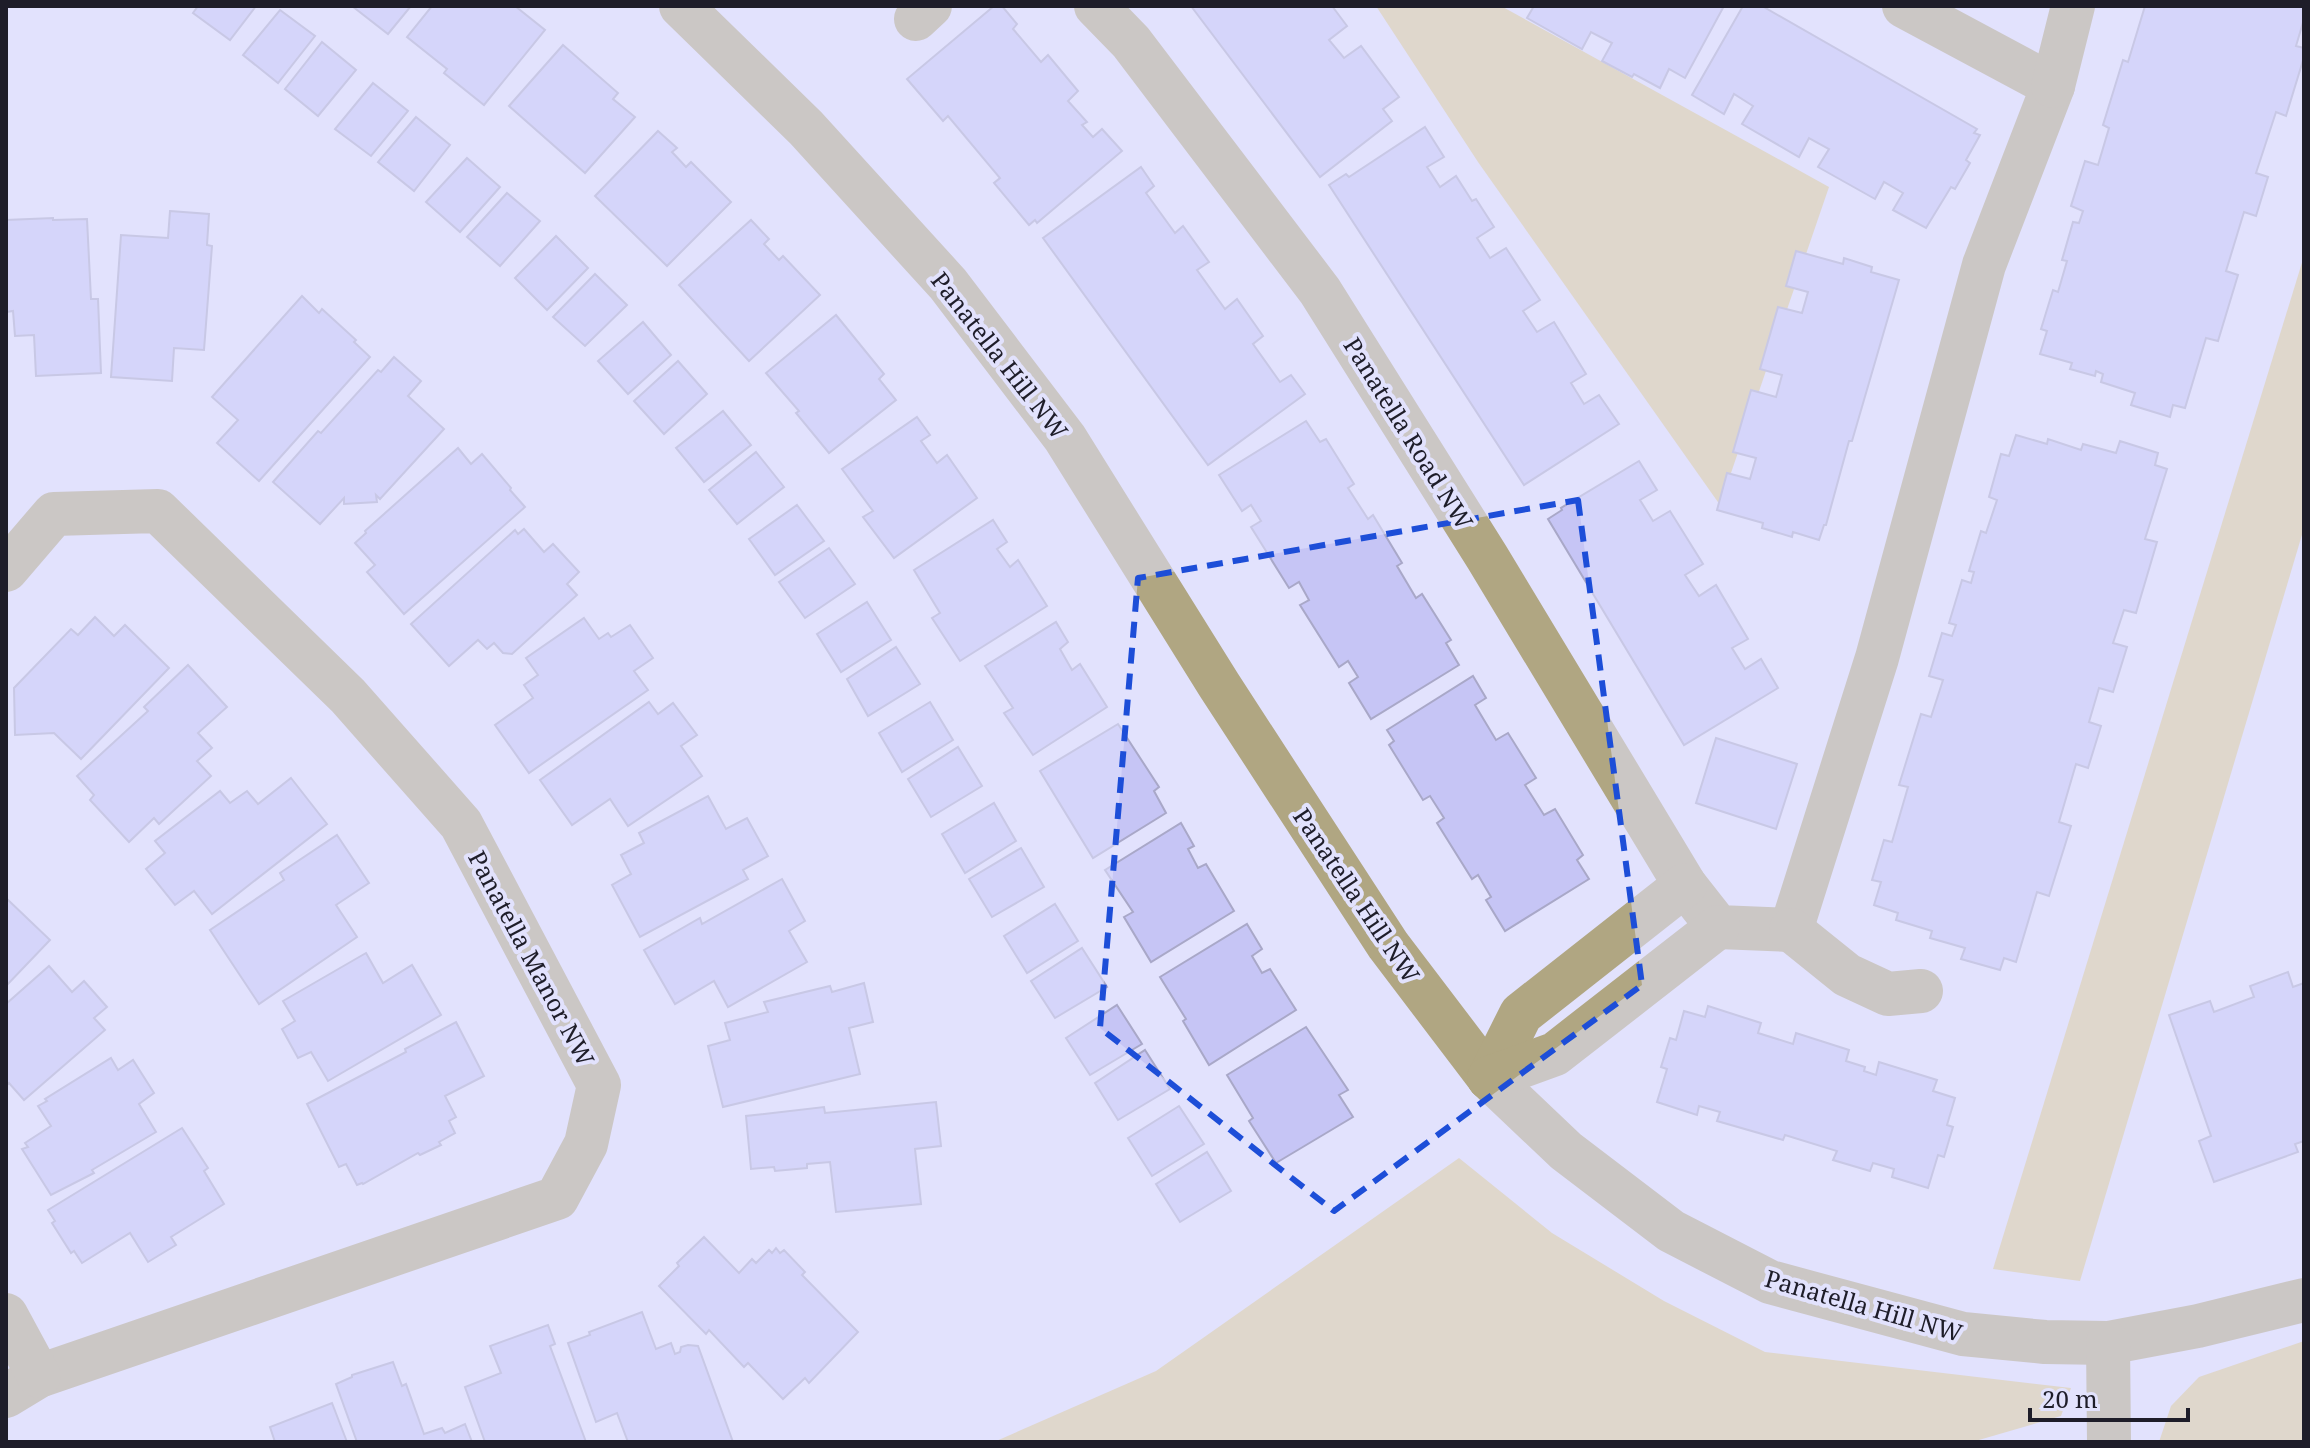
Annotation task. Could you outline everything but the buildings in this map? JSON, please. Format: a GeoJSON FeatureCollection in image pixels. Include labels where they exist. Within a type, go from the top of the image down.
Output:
{"type":"FeatureCollection","features":[{"type":"Feature","properties":{"kind":"street","name":"Panatella Hill NW"},"geometry":{"type":"LineString","coordinates":[[681,6],[806,128],[948,284],[1065,438],[1219,685],[1388,945],[1489,1078],[1566,1151],[1671,1231],[1770,1282],[1963,1334],[2045,1342],[2108,1343],[2198,1326],[2304,1300]]}},
{"type":"Feature","properties":{"kind":"street","name":"Panatella Road NW"},"geometry":{"type":"LineString","coordinates":[[1096,6],[1131,42],[1320,291],[1478,543],[1685,885],[1718,927]]}},
{"type":"Feature","properties":{"kind":"street"},"geometry":{"type":"LineString","coordinates":[[1904,6],[2053,86]]}},
{"type":"Feature","properties":{"kind":"street"},"geometry":{"type":"LineString","coordinates":[[1791,930],[1877,658],[1984,265],[2053,86],[2073,6]]}},
{"type":"Feature","properties":{"kind":"street","name":"Panatella Manor NW"},"geometry":{"type":"LineString","coordinates":[[6,570],[54,514],[158,511],[348,696],[461,824],[599,1085],[586,1144],[557,1198],[23,1386],[6,1315]]}},
{"type":"Feature","properties":{"kind":"street"},"geometry":{"type":"LineString","coordinates":[[1489,1078],[1521,1014],[1685,885]]}},
{"type":"Feature","properties":{"kind":"street"},"geometry":{"type":"LineString","coordinates":[[1489,1078],[1555,1054],[1718,927],[1791,930],[1847,975],[1888,994],[1921,991]]}},
{"type":"Feature","properties":{"kind":"street"},"geometry":{"type":"LineString","coordinates":[[2108,1343],[2109,1442]]}},
{"type":"Feature","properties":{"kind":"highlighted area"},"geometry":{"type":"Polygon","coordinates":[[[1578,500],[1642,985],[1334,1211],[1100,1028],[1138,578],[1578,500]]]}},
{"type":"Feature","properties":{"kind":"shaded area"},"geometry":{"type":"Polygon","coordinates":[[[1376,6],[1501,6],[1829,187],[1720,505],[1478,162],[1376,6]]]}},
{"type":"Feature","properties":{"kind":"shaded area"},"geometry":{"type":"Polygon","coordinates":[[[2304,256],[2304,528],[2080,1281],[1993,1269],[2304,256]]]}},
{"type":"Feature","properties":{"kind":"shaded area"},"geometry":{"type":"Polygon","coordinates":[[[1459,1158],[1552,1233],[1664,1301],[1765,1352],[2071,1388],[2061,1416],[1972,1442],[994,1442],[1156,1371],[1459,1158]]]}},
{"type":"Feature","properties":{"kind":"shaded area"},"geometry":{"type":"Polygon","coordinates":[[[2304,1341],[2304,1442],[2159,1442],[2171,1406],[2199,1377],[2304,1341]]]}}]}
